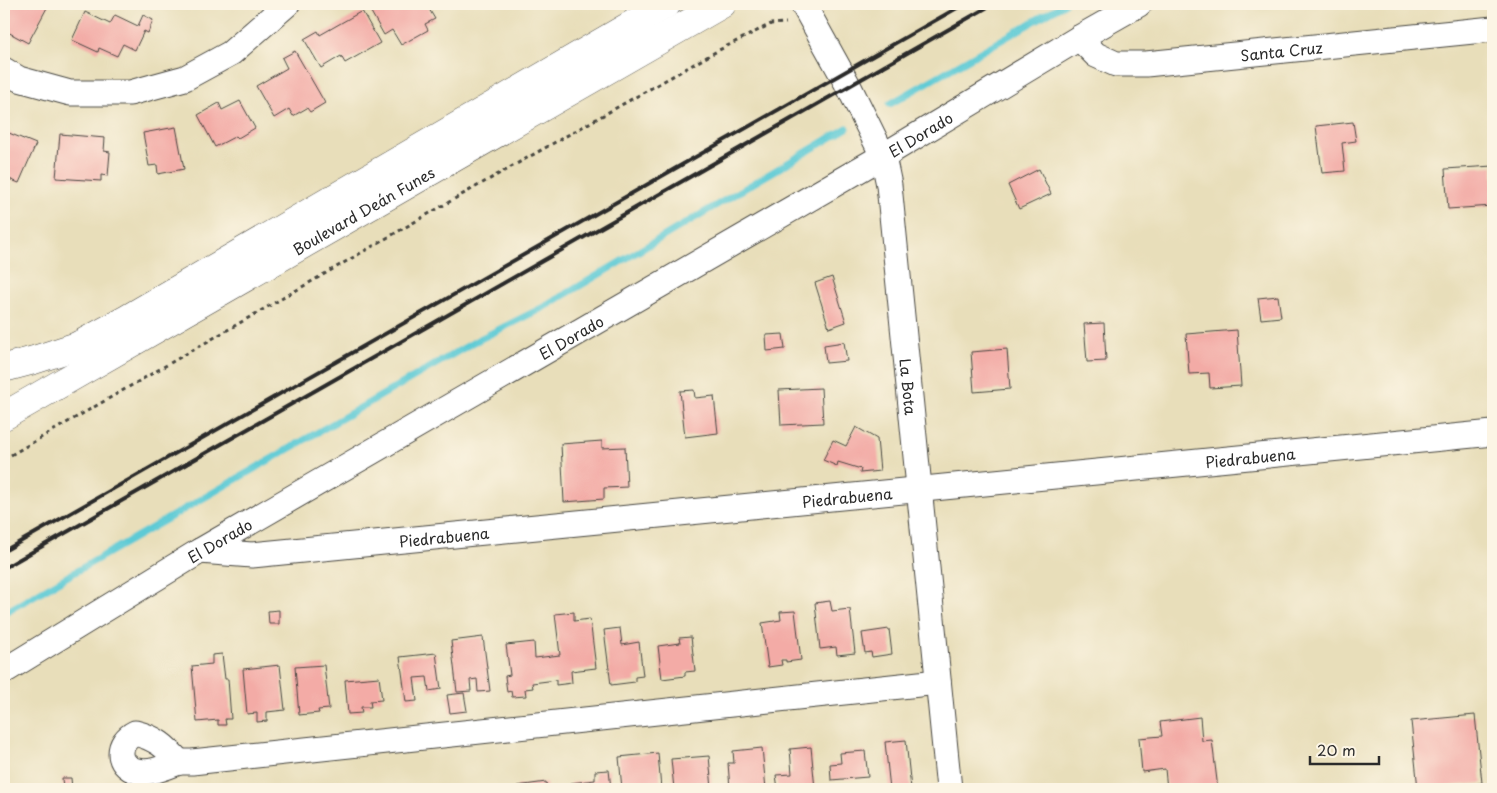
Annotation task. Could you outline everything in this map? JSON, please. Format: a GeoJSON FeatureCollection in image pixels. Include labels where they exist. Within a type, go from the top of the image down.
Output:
{"type":"FeatureCollection","features":[{"type":"Feature","properties":{"kind":"main road","name":"Boulevard Deán Funes"},"geometry":{"type":"LineString","coordinates":[[4,368],[77,346],[125,320],[667,4]]}},
{"type":"Feature","properties":{"kind":"main road","name":"Boulevard Deán Funes"},"geometry":{"type":"LineString","coordinates":[[4,416],[722,4]]}},
{"type":"Feature","properties":{"kind":"street"},"geometry":{"type":"LineString","coordinates":[[4,70],[19,79],[70,93],[130,93],[185,78],[231,53],[286,4]]}},
{"type":"Feature","properties":{"kind":"street","name":"La Bota"},"geometry":{"type":"LineString","coordinates":[[804,4],[849,87],[883,156],[889,185],[948,789]]}},
{"type":"Feature","properties":{"kind":"street","name":"El Dorado"},"geometry":{"type":"LineString","coordinates":[[4,671],[200,551],[883,156],[1139,4]]}},
{"type":"Feature","properties":{"kind":"street","name":"Santa Cruz"},"geometry":{"type":"LineString","coordinates":[[1079,38],[1096,55],[1116,64],[1146,64],[1493,30]]}},
{"type":"Feature","properties":{"kind":"street","name":"Piedrabuena"},"geometry":{"type":"LineString","coordinates":[[200,551],[252,555],[1493,433]]}},
{"type":"Feature","properties":{"kind":"street"},"geometry":{"type":"LineString","coordinates":[[179,762],[938,682]]}},
{"type":"Feature","properties":{"kind":"path"},"geometry":{"type":"LineString","coordinates":[[4,459],[456,198],[719,50],[772,24],[798,23],[815,26]]}},
{"type":"Feature","properties":{"kind":"building"},"geometry":{"type":"Polygon","coordinates":[[[4,4],[49,4],[28,43],[4,30],[4,4]]]}},
{"type":"Feature","properties":{"kind":"building"},"geometry":{"type":"Polygon","coordinates":[[[426,4],[435,19],[425,24],[428,30],[401,45],[392,30],[384,35],[367,5],[426,4]]]}},
{"type":"Feature","properties":{"kind":"building"},"geometry":{"type":"Polygon","coordinates":[[[362,11],[380,43],[345,63],[341,56],[321,68],[304,39],[318,31],[320,35],[362,11]]]}},
{"type":"Feature","properties":{"kind":"building"},"geometry":{"type":"Polygon","coordinates":[[[85,12],[110,24],[115,15],[138,26],[143,15],[153,20],[148,33],[144,31],[135,50],[123,44],[117,56],[99,48],[98,52],[72,40],[85,12]]]}},
{"type":"Feature","properties":{"kind":"building"},"geometry":{"type":"Polygon","coordinates":[[[295,51],[325,103],[310,112],[307,108],[293,116],[289,109],[274,118],[256,86],[287,68],[282,58],[295,51]]]}},
{"type":"Feature","properties":{"kind":"building"},"geometry":{"type":"Polygon","coordinates":[[[240,101],[255,128],[238,138],[236,136],[215,147],[198,115],[219,103],[222,110],[240,101]]]}},
{"type":"Feature","properties":{"kind":"building"},"geometry":{"type":"Polygon","coordinates":[[[1353,122],[1356,141],[1342,143],[1345,171],[1322,173],[1316,126],[1353,122]]]}},
{"type":"Feature","properties":{"kind":"building"},"geometry":{"type":"Polygon","coordinates":[[[176,127],[184,169],[158,174],[157,165],[149,166],[143,133],[176,127]]]}},
{"type":"Feature","properties":{"kind":"building"},"geometry":{"type":"Polygon","coordinates":[[[4,131],[36,144],[19,183],[4,177],[4,131]]]}},
{"type":"Feature","properties":{"kind":"building"},"geometry":{"type":"Polygon","coordinates":[[[60,134],[105,138],[104,151],[110,152],[108,176],[101,175],[101,181],[56,178],[60,134]]]}},
{"type":"Feature","properties":{"kind":"building"},"geometry":{"type":"Polygon","coordinates":[[[1493,166],[1493,206],[1448,209],[1445,169],[1493,166]]]}},
{"type":"Feature","properties":{"kind":"building"},"geometry":{"type":"Polygon","coordinates":[[[1039,169],[1051,194],[1019,209],[1008,185],[1039,169]]]}},
{"type":"Feature","properties":{"kind":"building"},"geometry":{"type":"Polygon","coordinates":[[[832,277],[846,322],[829,328],[815,283],[832,277]]]}},
{"type":"Feature","properties":{"kind":"building"},"geometry":{"type":"Polygon","coordinates":[[[1278,296],[1281,317],[1261,319],[1258,298],[1278,296]]]}},
{"type":"Feature","properties":{"kind":"building"},"geometry":{"type":"Polygon","coordinates":[[[1104,323],[1106,361],[1087,362],[1084,324],[1104,323]]]}},
{"type":"Feature","properties":{"kind":"building"},"geometry":{"type":"Polygon","coordinates":[[[1237,330],[1241,386],[1210,388],[1209,373],[1189,374],[1186,334],[1237,330]]]}},
{"type":"Feature","properties":{"kind":"building"},"geometry":{"type":"Polygon","coordinates":[[[783,334],[785,349],[767,351],[766,335],[783,334]]]}},
{"type":"Feature","properties":{"kind":"building"},"geometry":{"type":"Polygon","coordinates":[[[844,342],[847,361],[826,363],[824,345],[844,342]]]}},
{"type":"Feature","properties":{"kind":"building"},"geometry":{"type":"Polygon","coordinates":[[[1007,349],[1010,389],[974,392],[971,352],[1007,349]]]}},
{"type":"Feature","properties":{"kind":"building"},"geometry":{"type":"Polygon","coordinates":[[[821,388],[823,423],[781,425],[779,390],[821,388]]]}},
{"type":"Feature","properties":{"kind":"building"},"geometry":{"type":"Polygon","coordinates":[[[694,390],[695,398],[714,396],[718,433],[685,437],[680,391],[694,390]]]}},
{"type":"Feature","properties":{"kind":"building"},"geometry":{"type":"Polygon","coordinates":[[[856,427],[877,439],[880,471],[860,473],[861,469],[838,462],[837,466],[823,460],[833,440],[846,446],[856,427]]]}},
{"type":"Feature","properties":{"kind":"building"},"geometry":{"type":"Polygon","coordinates":[[[602,441],[602,448],[625,447],[627,487],[604,488],[604,499],[564,502],[561,444],[602,441]]]}},
{"type":"Feature","properties":{"kind":"building"},"geometry":{"type":"Polygon","coordinates":[[[830,601],[832,611],[850,609],[855,653],[837,655],[836,647],[820,649],[815,603],[830,601]]]}},
{"type":"Feature","properties":{"kind":"building"},"geometry":{"type":"Polygon","coordinates":[[[279,610],[279,624],[269,624],[268,611],[279,610]]]}},
{"type":"Feature","properties":{"kind":"building"},"geometry":{"type":"Polygon","coordinates":[[[795,611],[801,660],[786,662],[786,660],[781,660],[782,665],[768,667],[762,623],[781,620],[780,612],[795,611]]]}},
{"type":"Feature","properties":{"kind":"building"},"geometry":{"type":"Polygon","coordinates":[[[574,612],[574,621],[590,619],[596,668],[571,671],[572,683],[556,685],[556,680],[532,683],[533,688],[525,689],[526,696],[512,697],[511,691],[507,692],[505,676],[510,675],[506,645],[534,642],[535,658],[560,655],[555,614],[574,612]]]}},
{"type":"Feature","properties":{"kind":"building"},"geometry":{"type":"Polygon","coordinates":[[[620,628],[622,645],[639,642],[643,676],[635,677],[635,682],[611,685],[604,630],[620,628]]]}},
{"type":"Feature","properties":{"kind":"building"},"geometry":{"type":"Polygon","coordinates":[[[889,629],[892,654],[872,657],[871,652],[865,653],[862,633],[889,629]]]}},
{"type":"Feature","properties":{"kind":"building"},"geometry":{"type":"Polygon","coordinates":[[[483,637],[490,691],[478,692],[477,679],[470,680],[471,691],[457,692],[451,641],[483,637]]]}},
{"type":"Feature","properties":{"kind":"building"},"geometry":{"type":"Polygon","coordinates":[[[691,637],[695,671],[685,672],[685,676],[662,679],[658,646],[680,643],[679,638],[691,637]]]}},
{"type":"Feature","properties":{"kind":"building"},"geometry":{"type":"Polygon","coordinates":[[[436,653],[441,689],[429,691],[427,677],[414,678],[417,701],[406,702],[400,657],[436,653]]]}},
{"type":"Feature","properties":{"kind":"building"},"geometry":{"type":"Polygon","coordinates":[[[222,654],[225,679],[228,679],[231,719],[225,719],[226,725],[218,725],[218,720],[197,722],[192,666],[212,664],[212,655],[222,654]]]}},
{"type":"Feature","properties":{"kind":"building"},"geometry":{"type":"Polygon","coordinates":[[[280,665],[285,710],[267,712],[267,721],[257,722],[257,713],[247,714],[243,669],[280,665]]]}},
{"type":"Feature","properties":{"kind":"building"},"geometry":{"type":"Polygon","coordinates":[[[324,665],[329,709],[318,710],[319,713],[299,715],[295,667],[324,665]]]}},
{"type":"Feature","properties":{"kind":"building"},"geometry":{"type":"Polygon","coordinates":[[[379,677],[382,700],[370,701],[371,707],[361,707],[362,713],[348,714],[345,680],[379,677]]]}},
{"type":"Feature","properties":{"kind":"building"},"geometry":{"type":"Polygon","coordinates":[[[464,693],[467,711],[450,713],[447,695],[464,693]]]}},
{"type":"Feature","properties":{"kind":"building"},"geometry":{"type":"Polygon","coordinates":[[[1475,715],[1482,783],[1418,789],[1411,721],[1475,715]]]}},
{"type":"Feature","properties":{"kind":"building"},"geometry":{"type":"Polygon","coordinates":[[[1200,717],[1202,741],[1212,740],[1218,789],[1167,789],[1165,769],[1142,772],[1139,738],[1162,736],[1160,722],[1200,717]]]}},
{"type":"Feature","properties":{"kind":"building"},"geometry":{"type":"Polygon","coordinates":[[[906,740],[911,789],[890,789],[885,742],[906,740]]]}},
{"type":"Feature","properties":{"kind":"building"},"geometry":{"type":"Polygon","coordinates":[[[811,747],[815,789],[778,789],[776,775],[792,774],[790,749],[811,747]]]}},
{"type":"Feature","properties":{"kind":"building"},"geometry":{"type":"Polygon","coordinates":[[[762,748],[766,789],[730,789],[728,763],[734,763],[733,751],[762,748]]]}},
{"type":"Feature","properties":{"kind":"building"},"geometry":{"type":"Polygon","coordinates":[[[865,751],[868,777],[831,780],[830,764],[841,763],[840,753],[865,751]]]}},
{"type":"Feature","properties":{"kind":"building"},"geometry":{"type":"Polygon","coordinates":[[[658,753],[661,789],[622,789],[619,757],[658,753]]]}},
{"type":"Feature","properties":{"kind":"building"},"geometry":{"type":"Polygon","coordinates":[[[709,756],[712,789],[674,789],[671,759],[709,756]]]}},
{"type":"Feature","properties":{"kind":"building"},"geometry":{"type":"Polygon","coordinates":[[[609,770],[611,789],[572,789],[571,783],[595,780],[595,771],[609,770]]]}},
{"type":"Feature","properties":{"kind":"building"},"geometry":{"type":"Polygon","coordinates":[[[62,778],[71,778],[72,789],[63,789],[62,778]]]}},
{"type":"Feature","properties":{"kind":"building"},"geometry":{"type":"Polygon","coordinates":[[[546,782],[547,789],[517,789],[517,786],[546,782]]]}},
{"type":"Feature","properties":{"kind":"waterway"},"geometry":{"type":"LineString","coordinates":[[890,104],[1064,4]]}},
{"type":"Feature","properties":{"kind":"waterway"},"geometry":{"type":"LineString","coordinates":[[4,613],[476,341],[544,307],[847,128]]}},
{"type":"Feature","properties":{"kind":"railway"},"geometry":{"type":"LineString","coordinates":[[4,551],[964,4]]}},
{"type":"Feature","properties":{"kind":"railway"},"geometry":{"type":"LineString","coordinates":[[4,568],[993,4]]}}]}
